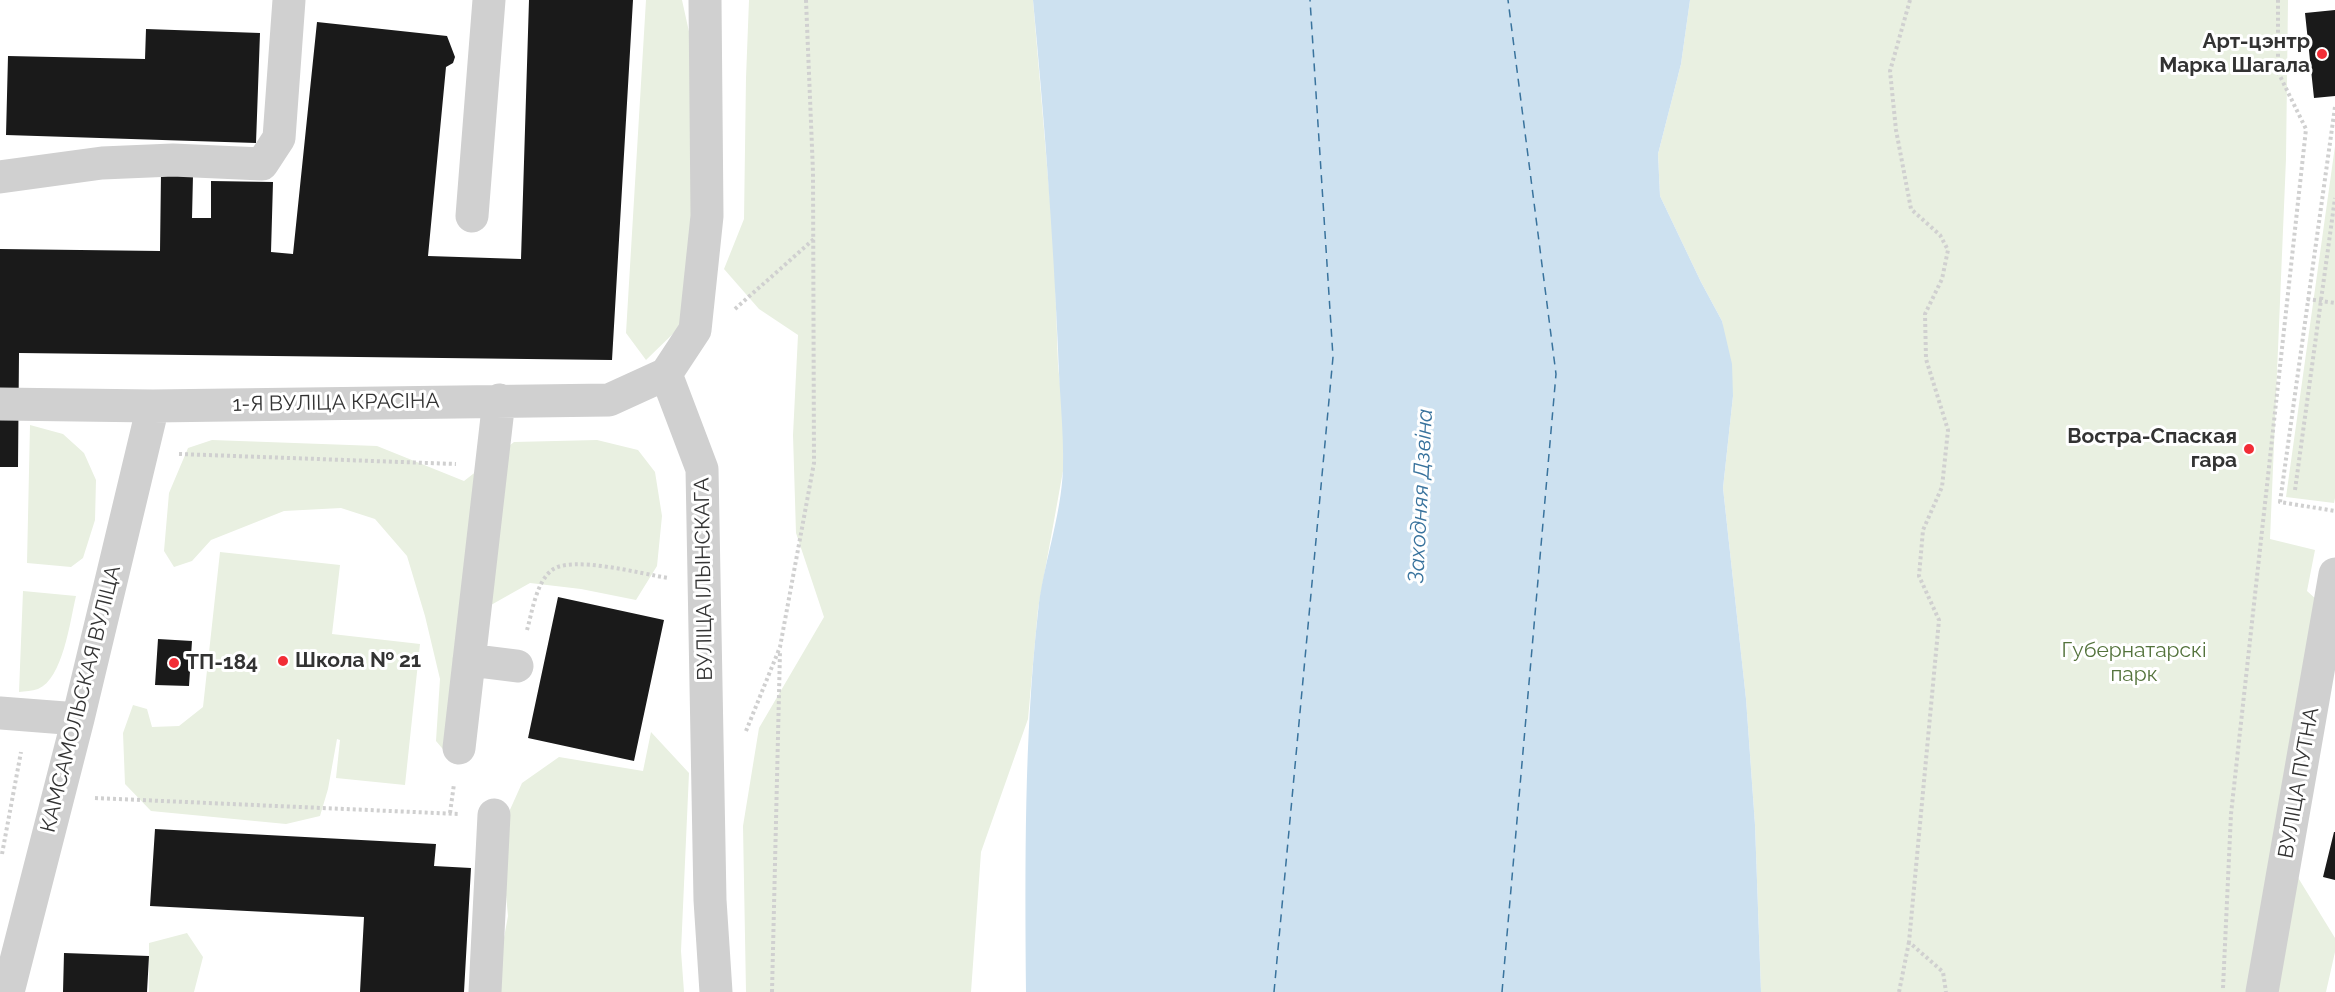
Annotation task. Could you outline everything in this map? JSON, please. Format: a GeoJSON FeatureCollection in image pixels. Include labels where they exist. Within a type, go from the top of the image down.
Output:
{"type":"FeatureCollection","features":[{"type":"Feature","properties":{"kind":"street"},"geometry":{"type":"LineString","coordinates":[[0,177],[102,163],[172,160],[262,164],[279,138],[289,0]]}},
{"type":"Feature","properties":{"kind":"street"},"geometry":{"type":"LineString","coordinates":[[471,216],[489,0]]}},
{"type":"Feature","properties":{"kind":"street"},"geometry":{"type":"LineString","coordinates":[[666,374],[694,330],[707,216],[705,0]]}},
{"type":"Feature","properties":{"kind":"street","name":"1-Я ВУЛІЦА КРАСІНА"},"geometry":{"type":"LineString","coordinates":[[0,404],[153,406],[609,400],[666,374]]}},
{"type":"Feature","properties":{"kind":"street","name":"ВУЛІЦА ІЛЬІНСКАГА"},"geometry":{"type":"LineString","coordinates":[[666,374],[702,469],[710,900],[716,992]]}},
{"type":"Feature","properties":{"kind":"street"},"geometry":{"type":"LineString","coordinates":[[459,748],[499,400]]}},
{"type":"Feature","properties":{"kind":"street","name":"КАМСАМОЛЬСКАЯ ВУЛІЦА"},"geometry":{"type":"LineString","coordinates":[[8,992],[78,719],[153,406]]}},
{"type":"Feature","properties":{"kind":"street","name":"ВУЛІЦА ПУТНА"},"geometry":{"type":"LineString","coordinates":[[2262,992],[2335,573]]}},
{"type":"Feature","properties":{"kind":"street"},"geometry":{"type":"LineString","coordinates":[[469,660],[518,666]]}},
{"type":"Feature","properties":{"kind":"street"},"geometry":{"type":"LineString","coordinates":[[14,714],[78,719]]}},
{"type":"Feature","properties":{"kind":"street"},"geometry":{"type":"LineString","coordinates":[[485,992],[494,815]]}},
{"type":"Feature","properties":{"kind":"path"},"geometry":{"type":"LineString","coordinates":[[772,992],[780,646],[814,463],[813,172],[806,0]]}},
{"type":"Feature","properties":{"kind":"path"},"geometry":{"type":"LineString","coordinates":[[1899,992],[1909,942],[1939,620],[1919,576],[1923,530],[1942,487],[1948,430],[1926,359],[1925,314],[1942,279],[1948,250],[1941,235],[1911,209],[1896,130],[1890,71],[1910,0]]}},
{"type":"Feature","properties":{"kind":"path"},"geometry":{"type":"LineString","coordinates":[[2222,992],[2231,814],[2306,129],[2278,72],[2278,0]]}},
{"type":"Feature","properties":{"kind":"path"},"geometry":{"type":"LineString","coordinates":[[2335,107],[2280,502],[2335,511]]}},
{"type":"Feature","properties":{"kind":"path"},"geometry":{"type":"LineString","coordinates":[[2295,490],[2335,198]]}},
{"type":"Feature","properties":{"kind":"path"},"geometry":{"type":"LineString","coordinates":[[694,330],[733,310],[814,239]]}},
{"type":"Feature","properties":{"kind":"path"},"geometry":{"type":"LineString","coordinates":[[2307,299],[2335,303]]}},
{"type":"Feature","properties":{"kind":"path"},"geometry":{"type":"LineString","coordinates":[[172,454],[492,466]]}},
{"type":"Feature","properties":{"kind":"path"},"geometry":{"type":"LineString","coordinates":[[518,666],[537,591],[552,570],[578,563],[704,584]]}},
{"type":"Feature","properties":{"kind":"path"},"geometry":{"type":"LineString","coordinates":[[744,735],[780,646]]}},
{"type":"Feature","properties":{"kind":"path"},"geometry":{"type":"LineString","coordinates":[[2,855],[14,714]]}},
{"type":"Feature","properties":{"kind":"path"},"geometry":{"type":"LineString","coordinates":[[92,798],[494,815]]}},
{"type":"Feature","properties":{"kind":"path"},"geometry":{"type":"LineString","coordinates":[[1909,942],[1943,972],[1946,992]]}},
{"type":"Feature","properties":{"kind":"green space"},"geometry":{"type":"Polygon","coordinates":[[[646,0],[682,0],[693,50],[696,218],[680,327],[646,360],[626,333],[646,0]]]}},
{"type":"Feature","properties":{"kind":"green space"},"geometry":{"type":"Polygon","coordinates":[[[749,0],[1033,0],[1054,248],[1058,365],[1063,413],[1063,471],[1038,609],[1028,719],[981,852],[971,992],[746,992],[743,826],[759,728],[824,617],[796,533],[793,435],[798,335],[759,309],[724,269],[744,219],[749,0]]]}},
{"type":"Feature","properties":{"kind":"green space","name":"Губернатарскі парк"},"geometry":{"type":"Polygon","coordinates":[[[1690,0],[2288,0],[2286,159],[2270,539],[2315,550],[2307,591],[2317,600],[2275,840],[2335,938],[2335,952],[2326,992],[1761,992],[1755,825],[1746,699],[1723,488],[1733,396],[1722,321],[1660,196],[1658,154],[1681,64],[1690,0]]]}},
{"type":"Feature","properties":{"kind":"green space"},"geometry":{"type":"Polygon","coordinates":[[[2335,146],[2335,498],[2334,503],[2286,497],[2335,146]]]}},
{"type":"Feature","properties":{"kind":"green space"},"geometry":{"type":"Polygon","coordinates":[[[30,425],[63,434],[84,453],[96,480],[95,520],[83,558],[71,567],[27,563],[30,425]]]}},
{"type":"Feature","properties":{"kind":"green space"},"geometry":{"type":"Polygon","coordinates":[[[212,440],[377,446],[464,481],[514,442],[597,440],[638,450],[655,472],[662,516],[657,566],[636,600],[581,589],[530,583],[475,614],[447,754],[436,741],[440,679],[425,616],[407,556],[375,519],[341,508],[284,511],[211,540],[192,561],[174,567],[164,551],[169,493],[188,448],[212,440]]]}},
{"type":"Feature","properties":{"kind":"green space"},"geometry":{"type":"Polygon","coordinates":[[[220,552],[340,565],[332,634],[420,644],[405,785],[336,778],[340,740],[337,739],[328,789],[320,816],[286,824],[151,811],[125,784],[123,733],[133,705],[147,709],[152,727],[179,726],[203,707],[220,552]]]}},
{"type":"Feature","properties":{"kind":"green space"},"geometry":{"type":"Polygon","coordinates":[[[23,591],[76,596],[68,634],[54,674],[38,689],[19,692],[23,591]]]}},
{"type":"Feature","properties":{"kind":"green space"},"geometry":{"type":"Polygon","coordinates":[[[651,732],[689,773],[681,951],[684,992],[494,992],[508,916],[500,832],[522,783],[559,757],[643,771],[651,732]]]}},
{"type":"Feature","properties":{"kind":"green space"},"geometry":{"type":"Polygon","coordinates":[[[187,933],[203,957],[194,992],[149,992],[149,943],[187,933]]]}},
{"type":"Feature","properties":{"kind":"water","name":"Заходняя Дзвіна"},"geometry":{"type":"Polygon","coordinates":[[[1033,0],[1690,0],[1681,64],[1658,154],[1660,196],[1722,321],[1732,364],[1733,396],[1723,488],[1746,699],[1755,825],[1761,992],[1026,992],[1026,849],[1033,659],[1038,612],[1059,505],[1063,469],[1051,218],[1033,0]]]}},
{"type":"Feature","properties":{"kind":"building"},"geometry":{"type":"Polygon","coordinates":[[[529,0],[633,0],[612,360],[19,353],[18,467],[0,467],[0,249],[160,251],[161,174],[193,175],[192,218],[211,218],[211,181],[273,182],[271,252],[293,254],[317,22],[447,36],[455,57],[453,63],[446,67],[428,256],[521,259],[529,0]]]}},
{"type":"Feature","properties":{"kind":"building","name":"Арт-цэнтр Марка Шагала"},"geometry":{"type":"Polygon","coordinates":[[[2335,10],[2335,96],[2314,98],[2305,13],[2335,10]]]}},
{"type":"Feature","properties":{"kind":"building"},"geometry":{"type":"Polygon","coordinates":[[[146,29],[260,33],[256,143],[6,135],[8,56],[145,59],[146,29]]]}},
{"type":"Feature","properties":{"kind":"building"},"geometry":{"type":"Polygon","coordinates":[[[558,597],[664,620],[634,761],[528,738],[558,597]]]}},
{"type":"Feature","properties":{"kind":"building","name":"ТП-184"},"geometry":{"type":"Polygon","coordinates":[[[158,639],[192,641],[189,686],[155,685],[158,639]]]}},
{"type":"Feature","properties":{"kind":"building"},"geometry":{"type":"Polygon","coordinates":[[[155,829],[436,844],[434,866],[471,868],[464,992],[360,992],[364,917],[150,906],[155,829]]]}},
{"type":"Feature","properties":{"kind":"building"},"geometry":{"type":"Polygon","coordinates":[[[2335,832],[2335,880],[2323,877],[2335,832]]]}},
{"type":"Feature","properties":{"kind":"building"},"geometry":{"type":"Polygon","coordinates":[[[64,953],[149,956],[147,992],[63,992],[64,953]]]}},
{"type":"Feature","properties":{"kind":"ferry route"},"geometry":{"type":"LineString","coordinates":[[1274,992],[1333,357],[1310,0]]}},
{"type":"Feature","properties":{"kind":"ferry route"},"geometry":{"type":"LineString","coordinates":[[1502,992],[1556,374],[1508,0]]}},
{"type":"Feature","properties":{"kind":"place","name":"Арт-цэнтр Марка Шагала"},"geometry":{"type":"Point","coordinates":[2322,54]}},
{"type":"Feature","properties":{"kind":"place","name":"Востра-Спаская гара"},"geometry":{"type":"Point","coordinates":[2249,449]}},
{"type":"Feature","properties":{"kind":"place","name":"Школа № 21"},"geometry":{"type":"Point","coordinates":[283,661]}},
{"type":"Feature","properties":{"kind":"place","name":"ТП-184"},"geometry":{"type":"Point","coordinates":[174,663]}}]}
